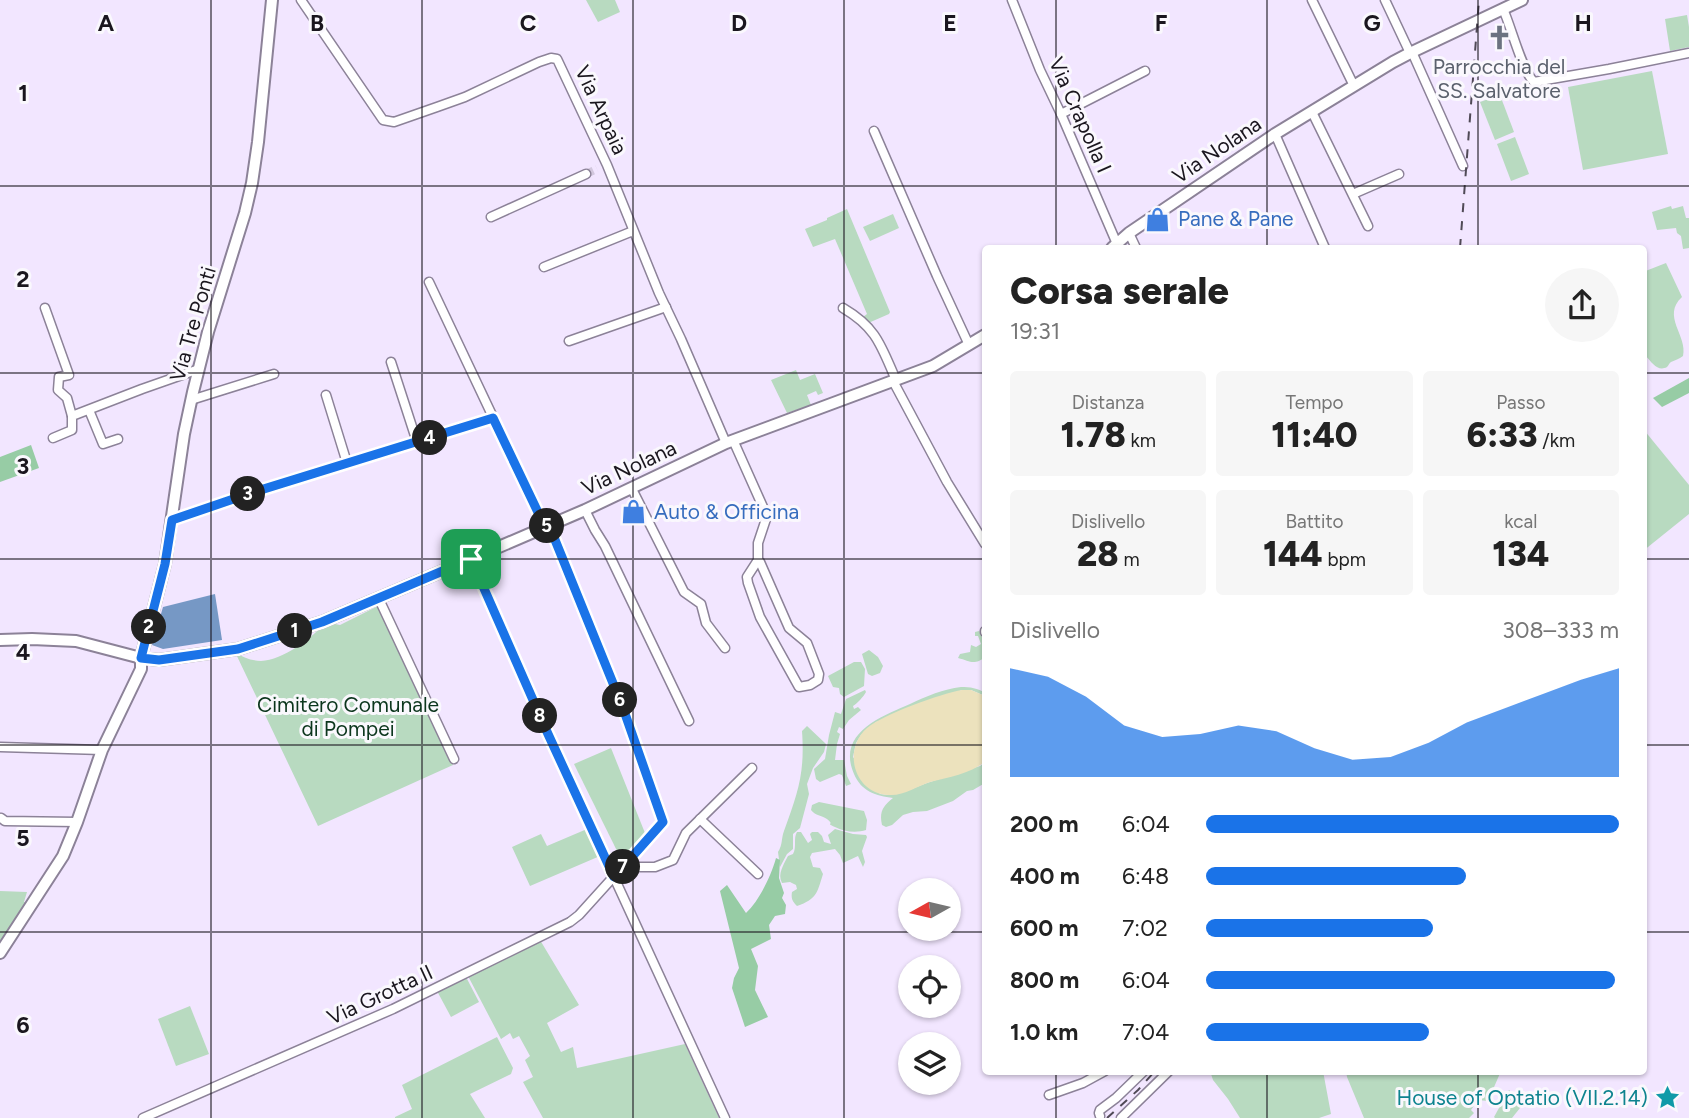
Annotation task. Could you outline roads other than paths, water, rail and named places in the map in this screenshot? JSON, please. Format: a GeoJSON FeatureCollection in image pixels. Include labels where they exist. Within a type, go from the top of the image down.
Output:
{"type":"FeatureCollection","features":[{"type":"Feature","properties":{"kind":"street","name":"Via Tre Ponti"},"geometry":{"type":"LineString","coordinates":[[1,951],[63,856],[102,750],[141,669],[141,658],[162,576],[191,400],[252,183],[272,0]]}},
{"type":"Feature","properties":{"kind":"street","name":"Via Arpaia"},"geometry":{"type":"LineString","coordinates":[[301,0],[349,73],[387,122],[400,121],[465,97],[539,62],[557,59],[607,165],[666,307],[767,516],[758,543],[758,560],[747,577],[748,583],[760,617],[799,687],[803,688],[818,680],[819,674],[807,643],[789,628],[758,560]]}},
{"type":"Feature","properties":{"kind":"street","name":"Via Crapolla I"},"geometry":{"type":"LineString","coordinates":[[1012,0],[1114,245]]}},
{"type":"Feature","properties":{"kind":"street"},"geometry":{"type":"LineString","coordinates":[[1312,0],[1354,86]]}},
{"type":"Feature","properties":{"kind":"street"},"geometry":{"type":"LineString","coordinates":[[1385,0],[1463,166]]}},
{"type":"Feature","properties":{"kind":"street","name":"Via Nolana"},"geometry":{"type":"LineString","coordinates":[[1115,245],[1275,134],[1354,86],[1411,52],[1522,0]]}},
{"type":"Feature","properties":{"kind":"street"},"geometry":{"type":"LineString","coordinates":[[1503,9],[1525,68],[1534,82],[1689,53]]}},
{"type":"Feature","properties":{"kind":"street"},"geometry":{"type":"LineString","coordinates":[[1061,114],[1145,71]]}},
{"type":"Feature","properties":{"kind":"street"},"geometry":{"type":"LineString","coordinates":[[1312,113],[1368,226]]}},
{"type":"Feature","properties":{"kind":"street"},"geometry":{"type":"LineString","coordinates":[[874,131],[969,345]]}},
{"type":"Feature","properties":{"kind":"street"},"geometry":{"type":"LineString","coordinates":[[1275,134],[1324,245]]}},
{"type":"Feature","properties":{"kind":"street"},"geometry":{"type":"LineString","coordinates":[[597,169],[607,165]]}},
{"type":"Feature","properties":{"kind":"street"},"geometry":{"type":"LineString","coordinates":[[491,216],[586,174]]}},
{"type":"Feature","properties":{"kind":"street"},"geometry":{"type":"LineString","coordinates":[[1353,194],[1399,174]]}},
{"type":"Feature","properties":{"kind":"street"},"geometry":{"type":"LineString","coordinates":[[544,267],[633,231]]}},
{"type":"Feature","properties":{"kind":"street"},"geometry":{"type":"LineString","coordinates":[[1129,233],[1135,245]]}},
{"type":"Feature","properties":{"kind":"street"},"geometry":{"type":"LineString","coordinates":[[429,282],[547,526]]}},
{"type":"Feature","properties":{"kind":"street"},"geometry":{"type":"LineString","coordinates":[[569,341],[666,307]]}},
{"type":"Feature","properties":{"kind":"street"},"geometry":{"type":"LineString","coordinates":[[45,308],[69,374],[59,377],[58,390],[67,398],[72,416],[72,430],[52,438]]}},
{"type":"Feature","properties":{"kind":"street"},"geometry":{"type":"LineString","coordinates":[[844,308],[858,317],[875,334],[894,381],[947,482],[982,539]]}},
{"type":"Feature","properties":{"kind":"street","name":"Via Nolana"},"geometry":{"type":"LineString","coordinates":[[0,640],[76,641],[159,660],[238,649],[322,622],[585,510],[730,442],[933,366],[982,337]]}},
{"type":"Feature","properties":{"kind":"street"},"geometry":{"type":"LineString","coordinates":[[391,362],[417,442]]}},
{"type":"Feature","properties":{"kind":"street"},"geometry":{"type":"LineString","coordinates":[[72,416],[199,369]]}},
{"type":"Feature","properties":{"kind":"street"},"geometry":{"type":"LineString","coordinates":[[191,400],[274,374]]}},
{"type":"Feature","properties":{"kind":"street"},"geometry":{"type":"LineString","coordinates":[[326,395],[347,463]]}},
{"type":"Feature","properties":{"kind":"street"},"geometry":{"type":"LineString","coordinates":[[89,410],[103,444],[118,439]]}},
{"type":"Feature","properties":{"kind":"street"},"geometry":{"type":"LineString","coordinates":[[172,520],[493,418]]}},
{"type":"Feature","properties":{"kind":"street"},"geometry":{"type":"LineString","coordinates":[[632,489],[684,592],[701,604],[706,623],[725,648]]}},
{"type":"Feature","properties":{"kind":"street"},"geometry":{"type":"LineString","coordinates":[[585,510],[689,721]]}},
{"type":"Feature","properties":{"kind":"street","name":"Via Grotta II"},"geometry":{"type":"LineString","coordinates":[[143,1118],[356,1027],[558,929],[579,915],[663,822],[623,708],[547,526]]}},
{"type":"Feature","properties":{"kind":"street"},"geometry":{"type":"LineString","coordinates":[[471,559],[548,734],[725,1118]]}},
{"type":"Feature","properties":{"kind":"street"},"geometry":{"type":"LineString","coordinates":[[379,597],[454,759]]}},
{"type":"Feature","properties":{"kind":"street"},"geometry":{"type":"LineString","coordinates":[[0,747],[102,750]]}},
{"type":"Feature","properties":{"kind":"street"},"geometry":{"type":"LineString","coordinates":[[622,867],[656,867],[673,860],[686,833],[752,768]]}},
{"type":"Feature","properties":{"kind":"street"},"geometry":{"type":"LineString","coordinates":[[1,818],[5,821],[77,822]]}},
{"type":"Feature","properties":{"kind":"street"},"geometry":{"type":"LineString","coordinates":[[700,819],[758,874]]}},
{"type":"Feature","properties":{"kind":"street"},"geometry":{"type":"LineString","coordinates":[[1049,1095],[1098,1075]]}},
{"type":"Feature","properties":{"kind":"street"},"geometry":{"type":"LineString","coordinates":[[1100,1116],[1100,1110],[1140,1075]]}},
{"type":"Feature","properties":{"kind":"street"},"geometry":{"type":"LineString","coordinates":[[1121,1118],[1165,1075]]}},
{"type":"Feature","properties":{"kind":"water"},"geometry":{"type":"Polygon","coordinates":[[[215,594],[222,640],[163,649],[152,645],[163,607],[215,594]]]}},
{"type":"Feature","properties":{"kind":"tunnel"},"geometry":{"type":"LineString","coordinates":[[586,174],[597,169]]}},
{"type":"Feature","properties":{"kind":"railway"},"geometry":{"type":"LineString","coordinates":[[1460,245],[1479,0]]}},
{"type":"Feature","properties":{"kind":"railway"},"geometry":{"type":"LineString","coordinates":[[1107,1118],[1151,1075]]}},
{"type":"Feature","properties":{"kind":"place","name":"Parrocchia del SS. Salvatore"},"geometry":{"type":"Point","coordinates":[1499,38]}},
{"type":"Feature","properties":{"kind":"place","name":"Pane & Pane"},"geometry":{"type":"Point","coordinates":[1158,219]}},
{"type":"Feature","properties":{"kind":"place","name":"Auto & Officina"},"geometry":{"type":"Point","coordinates":[634,512]}},
{"type":"Feature","properties":{"kind":"place","name":"House of Optatio (VII.2.14)"},"geometry":{"type":"Point","coordinates":[1668,1098]}},
{"type":"Feature","properties":{"kind":"park label","name":"Cimitero Comunale di Pompei"},"geometry":{"type":"Point","coordinates":[348,717]}}]}
